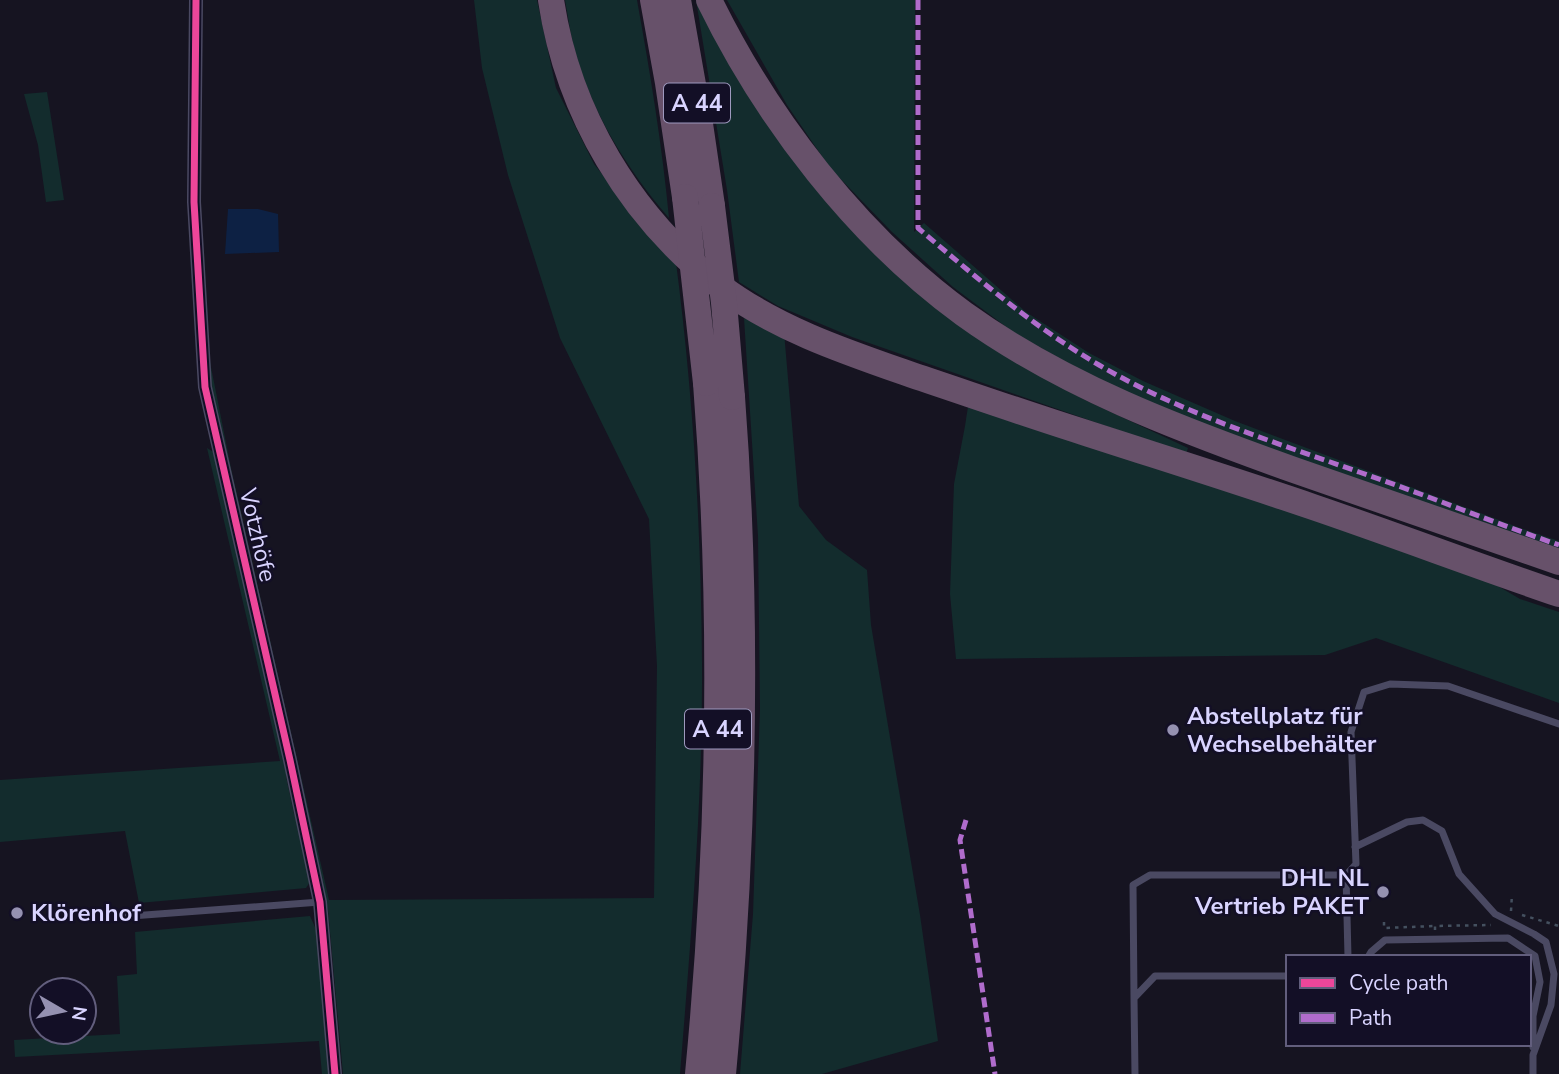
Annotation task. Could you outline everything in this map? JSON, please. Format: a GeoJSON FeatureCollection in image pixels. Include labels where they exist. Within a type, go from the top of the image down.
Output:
{"type":"FeatureCollection","features":[{"type":"Feature","properties":{"kind":"highway"},"geometry":{"type":"LineString","coordinates":[[551,0],[570,78],[589,126],[613,168],[671,243],[719,286],[748,305],[797,331],[879,363],[1313,507],[1559,594]]}},
{"type":"Feature","properties":{"kind":"highway","name":"A 44"},"geometry":{"type":"LineString","coordinates":[[653,0],[685,197],[706,383],[716,542],[717,782],[712,902],[698,1074]]}},
{"type":"Feature","properties":{"kind":"highway","name":"A 44"},"geometry":{"type":"LineString","coordinates":[[678,0],[696,96],[724,303],[741,562],[743,724],[738,887],[723,1074]]}},
{"type":"Feature","properties":{"kind":"highway"},"geometry":{"type":"LineString","coordinates":[[709,0],[762,94],[836,193],[863,223],[927,284],[998,337],[1064,375],[1164,422],[1228,447],[1559,562]]}},
{"type":"Feature","properties":{"kind":"street","name":"Votzhöfe"},"geometry":{"type":"LineString","coordinates":[[196,0],[194,202],[205,387],[320,902],[335,1074]]}},
{"type":"Feature","properties":{"kind":"lane"},"geometry":{"type":"LineString","coordinates":[[1348,955],[1346,875],[1356,864],[1351,732],[1363,692],[1390,684],[1448,686],[1559,724]]}},
{"type":"Feature","properties":{"kind":"lane"},"geometry":{"type":"LineString","coordinates":[[1355,847],[1407,822],[1423,820],[1442,831],[1459,874],[1495,914],[1546,942],[1554,974],[1551,1005],[1533,1055]]}},
{"type":"Feature","properties":{"kind":"lane"},"geometry":{"type":"LineString","coordinates":[[1135,1074],[1133,885],[1150,875],[1346,875]]}},
{"type":"Feature","properties":{"kind":"lane"},"geometry":{"type":"LineString","coordinates":[[118,917],[320,902]]}},
{"type":"Feature","properties":{"kind":"lane"},"geometry":{"type":"LineString","coordinates":[[1369,955],[1385,940],[1508,938],[1535,956],[1540,982],[1533,1016],[1533,1074]]}},
{"type":"Feature","properties":{"kind":"lane"},"geometry":{"type":"LineString","coordinates":[[1134,998],[1154,976],[1286,976]]}},
{"type":"Feature","properties":{"kind":"lane"},"geometry":{"type":"LineString","coordinates":[[1551,1005],[1559,994]]}},
{"type":"Feature","properties":{"kind":"path"},"geometry":{"type":"LineString","coordinates":[[1384,922],[1384,928],[1497,925],[1511,911],[1512,894]]}},
{"type":"Feature","properties":{"kind":"path"},"geometry":{"type":"LineString","coordinates":[[1511,911],[1559,926]]}},
{"type":"Feature","properties":{"kind":"path"},"geometry":{"type":"LineString","coordinates":[[1435,926],[1436,939]]}},
{"type":"Feature","properties":{"kind":"green space"},"geometry":{"type":"Polygon","coordinates":[[[474,0],[537,0],[556,88],[594,164],[646,229],[675,255],[695,458],[702,662],[698,816],[680,1074],[343,1074],[328,910],[208,381],[209,357],[231,468],[329,900],[654,898],[657,666],[649,519],[560,338],[508,175],[482,68],[474,0]]]}},
{"type":"Feature","properties":{"kind":"green space"},"geometry":{"type":"Polygon","coordinates":[[[565,0],[637,0],[655,108],[669,218],[638,179],[600,116],[574,48],[565,0]]]}},
{"type":"Feature","properties":{"kind":"green space"},"geometry":{"type":"Polygon","coordinates":[[[696,0],[701,0],[833,199],[1083,399],[1188,448],[1186,454],[852,337],[778,306],[739,282],[696,0]]]}},
{"type":"Feature","properties":{"kind":"green space"},"geometry":{"type":"Polygon","coordinates":[[[727,0],[915,0],[914,232],[924,223],[1026,312],[1089,353],[1143,381],[1235,421],[1559,541],[1559,553],[1154,412],[1013,332],[953,287],[892,232],[830,168],[787,105],[727,0]]]}},
{"type":"Feature","properties":{"kind":"green space"},"geometry":{"type":"Polygon","coordinates":[[[47,92],[64,200],[46,202],[38,145],[24,94],[47,92]]]}},
{"type":"Feature","properties":{"kind":"green space"},"geometry":{"type":"Polygon","coordinates":[[[744,318],[784,332],[799,506],[826,540],[867,570],[871,625],[920,915],[938,1041],[822,1074],[740,1074],[753,914],[760,709],[758,536],[744,318]]]}},
{"type":"Feature","properties":{"kind":"green space"},"geometry":{"type":"Polygon","coordinates":[[[969,400],[1486,579],[1520,599],[1559,612],[1559,703],[1376,638],[1325,655],[956,659],[950,594],[954,484],[969,400]]]}},
{"type":"Feature","properties":{"kind":"green space"},"geometry":{"type":"Polygon","coordinates":[[[207,448],[215,453],[286,759],[286,776],[294,814],[302,828],[312,879],[306,888],[139,903],[125,831],[0,842],[0,780],[280,761],[207,448]]]}},
{"type":"Feature","properties":{"kind":"green space"},"geometry":{"type":"Polygon","coordinates":[[[310,916],[319,936],[331,1074],[322,1074],[319,1041],[15,1057],[14,1040],[28,1039],[28,1046],[98,1046],[98,1035],[120,1034],[117,976],[137,974],[135,932],[310,916]]]}},
{"type":"Feature","properties":{"kind":"water"},"geometry":{"type":"Polygon","coordinates":[[[228,209],[258,209],[278,214],[279,252],[225,254],[228,209]]]}},
{"type":"Feature","properties":{"kind":"marked path"},"geometry":{"type":"LineString","coordinates":[[918,0],[918,228],[1028,318],[1099,365],[1162,398],[1227,425],[1559,545]]}},
{"type":"Feature","properties":{"kind":"marked path"},"geometry":{"type":"LineString","coordinates":[[966,820],[960,840],[995,1074]]}},
{"type":"Feature","properties":{"kind":"cycle path"},"geometry":{"type":"LineString","coordinates":[[196,0],[194,202],[205,387],[320,902],[335,1074]]}},
{"type":"Feature","properties":{"kind":"place","name":"Abstellplatz für Wechselbehälter"},"geometry":{"type":"Point","coordinates":[1173,730]}},
{"type":"Feature","properties":{"kind":"place","name":"DHL NL Vertrieb PAKET"},"geometry":{"type":"Point","coordinates":[1383,892]}},
{"type":"Feature","properties":{"kind":"place","name":"Klörenhof"},"geometry":{"type":"Point","coordinates":[17,913]}}]}
